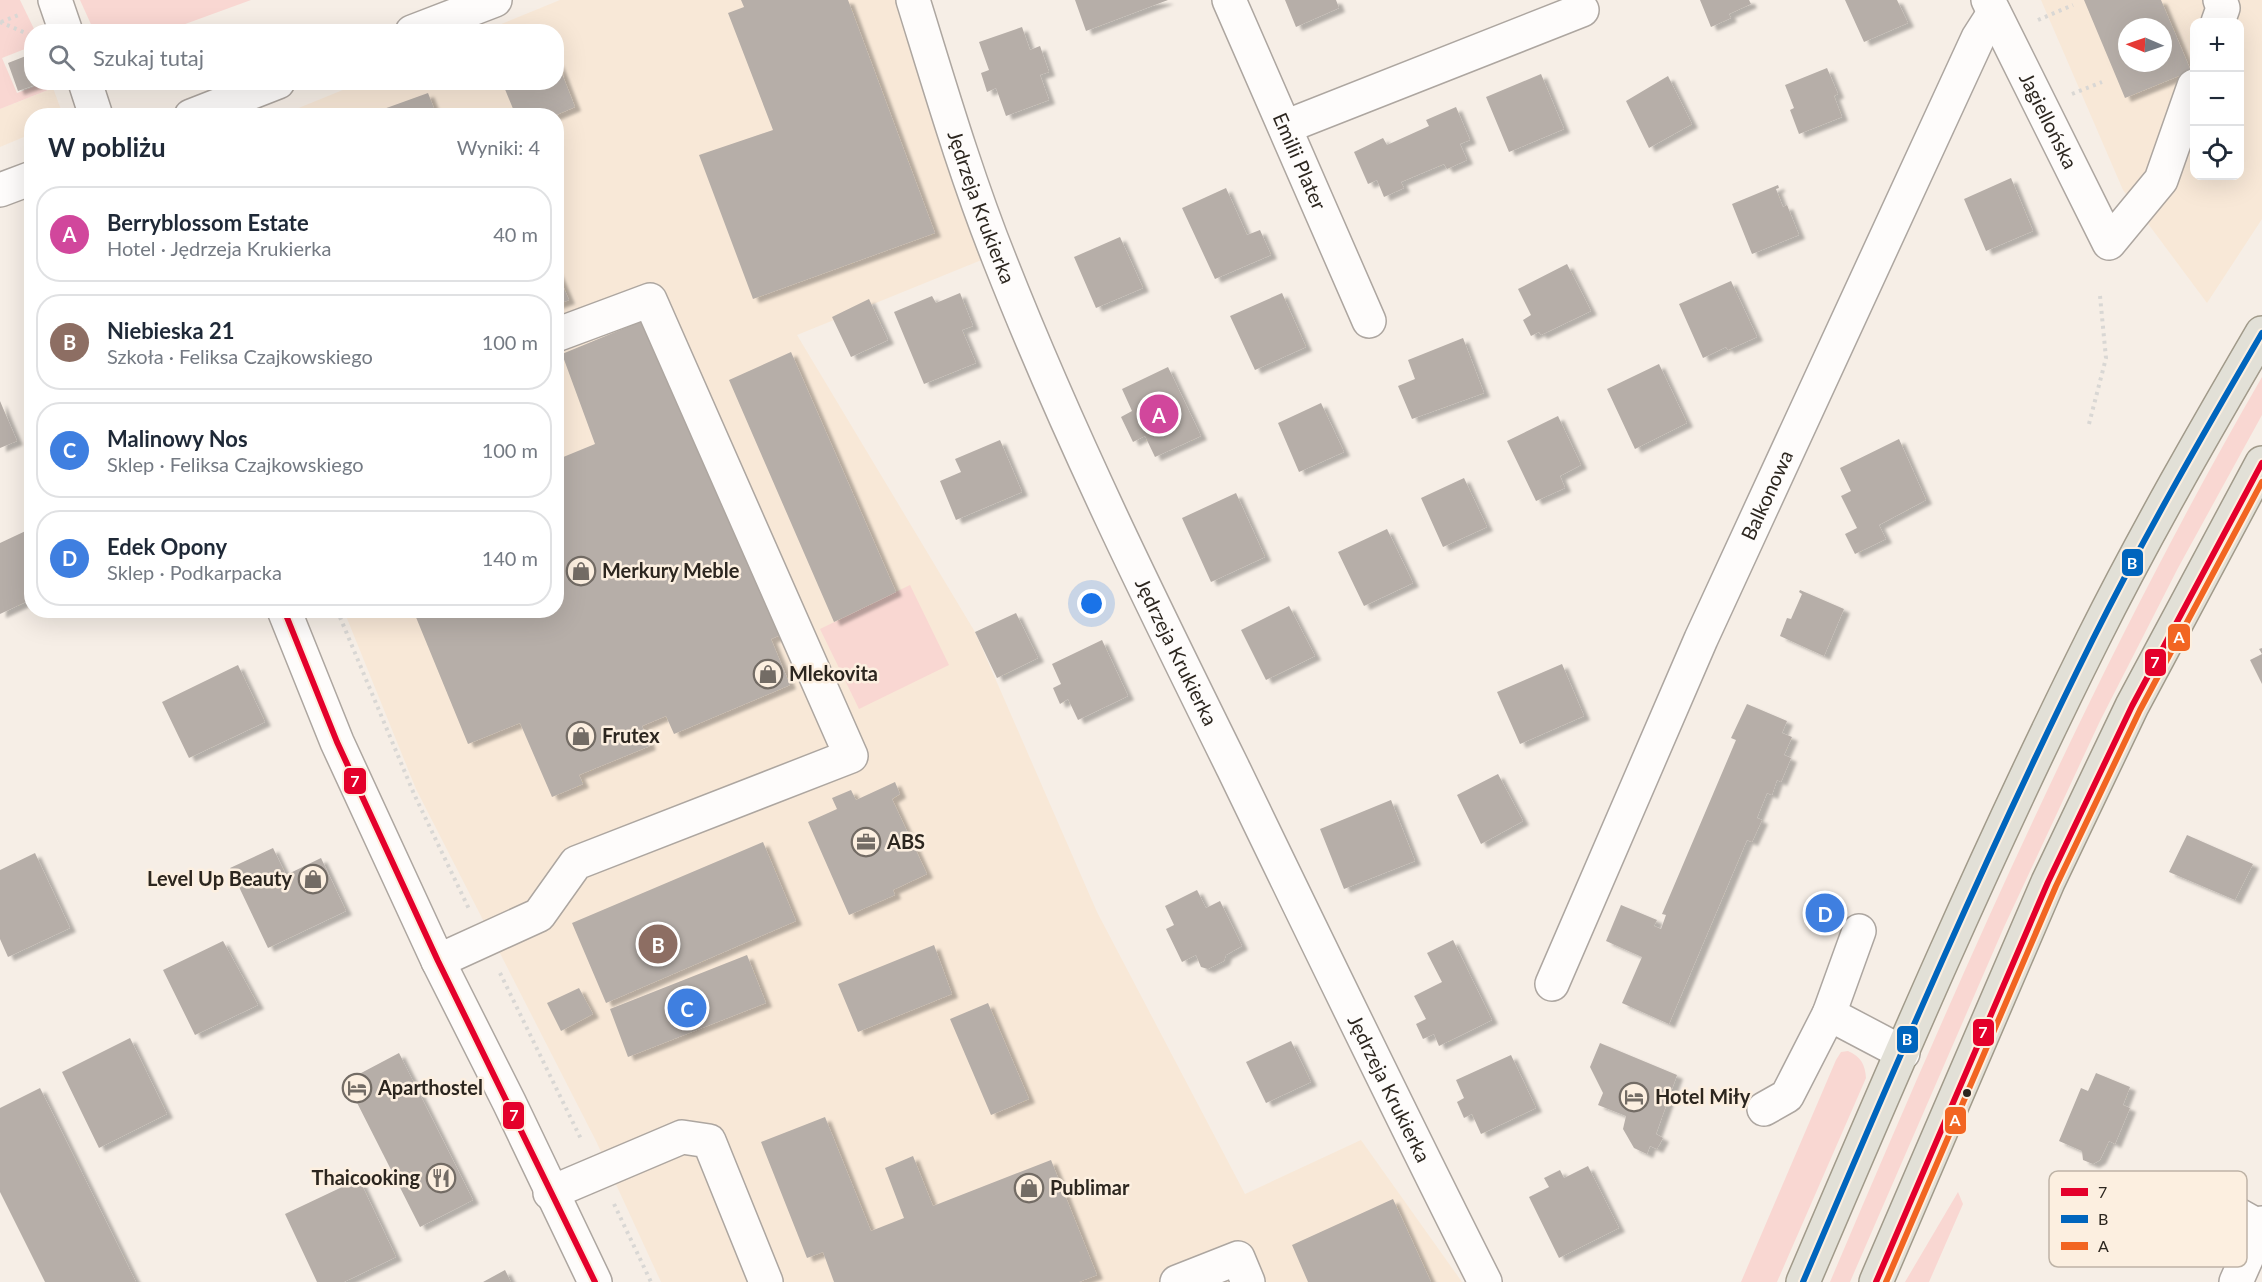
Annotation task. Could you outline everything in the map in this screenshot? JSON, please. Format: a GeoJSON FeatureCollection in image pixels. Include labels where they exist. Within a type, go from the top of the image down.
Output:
{"type":"FeatureCollection","features":[{"type":"Feature","properties":{"kind":"main road"},"geometry":{"type":"LineString","coordinates":[[1803,1282],[2009,814],[2093,639],[2192,452],[2262,333]]}},
{"type":"Feature","properties":{"kind":"main road"},"geometry":{"type":"LineString","coordinates":[[1876,1282],[2048,882],[2133,706],[2262,463]]}},
{"type":"Feature","properties":{"kind":"street"},"geometry":{"type":"LineString","coordinates":[[433,24],[495,0]]}},
{"type":"Feature","properties":{"kind":"street","name":"Jędrzeja Krukierka"},"geometry":{"type":"LineString","coordinates":[[913,0],[999,261],[1065,414],[1178,658],[1375,1065],[1485,1282]]}},
{"type":"Feature","properties":{"kind":"street","name":"Emilii Plater"},"geometry":{"type":"LineString","coordinates":[[1229,0],[1369,321]]}},
{"type":"Feature","properties":{"kind":"street"},"geometry":{"type":"LineString","coordinates":[[2219,18],[2223,8],[2220,0]]}},
{"type":"Feature","properties":{"kind":"street"},"geometry":{"type":"LineString","coordinates":[[43,5],[59,24]]}},
{"type":"Feature","properties":{"kind":"street","name":"Jagiellońska"},"geometry":{"type":"LineString","coordinates":[[1991,7],[2109,243],[2161,180],[2190,98]]}},
{"type":"Feature","properties":{"kind":"street","name":"Balkonowa"},"geometry":{"type":"LineString","coordinates":[[1552,984],[1701,639],[1991,7]]}},
{"type":"Feature","properties":{"kind":"street"},"geometry":{"type":"LineString","coordinates":[[1285,127],[1582,10]]}},
{"type":"Feature","properties":{"kind":"street"},"geometry":{"type":"LineString","coordinates":[[88,90],[93,108]]}},
{"type":"Feature","properties":{"kind":"street"},"geometry":{"type":"LineString","coordinates":[[211,108],[258,90]]}},
{"type":"Feature","properties":{"kind":"street"},"geometry":{"type":"LineString","coordinates":[[0,190],[24,181]]}},
{"type":"Feature","properties":{"kind":"street"},"geometry":{"type":"LineString","coordinates":[[438,961],[539,915],[576,863],[851,756],[650,300],[564,332]]}},
{"type":"Feature","properties":{"kind":"street"},"geometry":{"type":"LineString","coordinates":[[287,618],[337,742],[438,961],[509,1101],[550,1193],[595,1282]]}},
{"type":"Feature","properties":{"kind":"street"},"geometry":{"type":"LineString","coordinates":[[1764,1109],[1787,1096],[1829,1014],[1858,932]]}},
{"type":"Feature","properties":{"kind":"street"},"geometry":{"type":"LineString","coordinates":[[1829,1014],[1903,1053]]}},
{"type":"Feature","properties":{"kind":"street"},"geometry":{"type":"LineString","coordinates":[[550,1193],[682,1137],[710,1141],[766,1282]]}},
{"type":"Feature","properties":{"kind":"street"},"geometry":{"type":"LineString","coordinates":[[2247,1218],[2261,1225],[2247,1257]]}},
{"type":"Feature","properties":{"kind":"street"},"geometry":{"type":"LineString","coordinates":[[1178,1282],[1238,1258],[1248,1282]]}},
{"type":"Feature","properties":{"kind":"street"},"geometry":{"type":"LineString","coordinates":[[2236,1282],[2243,1267]]}},
{"type":"Feature","properties":{"kind":"path"},"geometry":{"type":"LineString","coordinates":[[0,22],[43,5]]}},
{"type":"Feature","properties":{"kind":"path"},"geometry":{"type":"LineString","coordinates":[[2031,22],[2073,6]]}},
{"type":"Feature","properties":{"kind":"path"},"geometry":{"type":"LineString","coordinates":[[0,22],[24,32]]}},
{"type":"Feature","properties":{"kind":"path"},"geometry":{"type":"LineString","coordinates":[[2063,98],[2102,82]]}},
{"type":"Feature","properties":{"kind":"path"},"geometry":{"type":"LineString","coordinates":[[2089,424],[2106,357],[2100,296]]}},
{"type":"Feature","properties":{"kind":"shaded area"},"geometry":{"type":"Polygon","coordinates":[[[0,0],[20,0],[32,24],[24,24],[24,49],[2,58],[17,93],[25,90],[48,90],[0,109],[0,0]]]}},
{"type":"Feature","properties":{"kind":"shaded area"},"geometry":{"type":"Polygon","coordinates":[[[80,0],[251,0],[185,24],[91,24],[80,0]]]}},
{"type":"Feature","properties":{"kind":"shaded area"},"geometry":{"type":"Polygon","coordinates":[[[560,0],[899,0],[984,259],[797,335],[975,632],[1097,912],[1245,1194],[1361,1140],[1462,1282],[661,1282],[596,1141],[416,789],[347,618],[564,618],[564,108],[299,108],[343,90],[564,90],[564,24],[501,24],[560,0]]]}},
{"type":"Feature","properties":{"kind":"shaded area"},"geometry":{"type":"Polygon","coordinates":[[[2041,0],[2262,0],[2262,219],[2207,303],[2123,190],[2041,0]]]}},
{"type":"Feature","properties":{"kind":"shaded area"},"geometry":{"type":"Polygon","coordinates":[[[48,90],[54,90],[60,108],[24,108],[24,137],[0,147],[0,109],[48,90]]]}},
{"type":"Feature","properties":{"kind":"shaded area"},"geometry":{"type":"Polygon","coordinates":[[[2262,377],[2262,415],[2178,568],[2100,721],[2004,927],[1850,1282],[1830,1282],[1929,1051],[2032,823],[2142,597],[2262,377]]]}},
{"type":"Feature","properties":{"kind":"shaded area"},"geometry":{"type":"Polygon","coordinates":[[[910,585],[949,665],[859,709],[820,629],[910,585]]]}},
{"type":"Feature","properties":{"kind":"shaded area"},"geometry":{"type":"Polygon","coordinates":[[[1848,1051],[1862,1062],[1866,1078],[1777,1282],[1741,1282],[1836,1060],[1841,1052],[1848,1051]]]}},
{"type":"Feature","properties":{"kind":"shaded area"},"geometry":{"type":"Polygon","coordinates":[[[1958,1192],[1963,1204],[1929,1282],[1905,1282],[1958,1192]]]}},
{"type":"Feature","properties":{"kind":"building"},"geometry":{"type":"Polygon","coordinates":[[[741,0],[848,0],[935,233],[753,299],[699,155],[773,130],[728,13],[744,7],[741,0]]]}},
{"type":"Feature","properties":{"kind":"building"},"geometry":{"type":"Polygon","coordinates":[[[1075,0],[1168,0],[1086,31],[1075,0]]]}},
{"type":"Feature","properties":{"kind":"building"},"geometry":{"type":"Polygon","coordinates":[[[1285,0],[1336,0],[1339,8],[1296,27],[1285,0]]]}},
{"type":"Feature","properties":{"kind":"building"},"geometry":{"type":"Polygon","coordinates":[[[1700,0],[1749,0],[1751,4],[1729,14],[1731,18],[1711,27],[1700,0]]]}},
{"type":"Feature","properties":{"kind":"building"},"geometry":{"type":"Polygon","coordinates":[[[1845,0],[1897,0],[1908,23],[1864,42],[1845,0]]]}},
{"type":"Feature","properties":{"kind":"building"},"geometry":{"type":"Polygon","coordinates":[[[2084,0],[2161,0],[2169,18],[2118,18],[2118,72],[2172,72],[2172,26],[2190,71],[2125,98],[2084,0]]]}},
{"type":"Feature","properties":{"kind":"building"},"geometry":{"type":"Polygon","coordinates":[[[1022,27],[1030,50],[1040,46],[1049,72],[1040,75],[1049,100],[1006,116],[996,88],[987,92],[981,73],[989,70],[979,42],[1022,27]]]}},
{"type":"Feature","properties":{"kind":"building"},"geometry":{"type":"Polygon","coordinates":[[[24,57],[24,89],[18,91],[8,63],[24,57]]]}},
{"type":"Feature","properties":{"kind":"building"},"geometry":{"type":"Polygon","coordinates":[[[1827,68],[1838,94],[1834,96],[1842,117],[1799,134],[1790,110],[1794,108],[1785,85],[1827,68]]]}},
{"type":"Feature","properties":{"kind":"building"},"geometry":{"type":"Polygon","coordinates":[[[1541,74],[1564,129],[1509,152],[1486,97],[1541,74]]]}},
{"type":"Feature","properties":{"kind":"building"},"geometry":{"type":"Polygon","coordinates":[[[1668,76],[1692,124],[1649,148],[1626,101],[1668,76]]]}},
{"type":"Feature","properties":{"kind":"building"},"geometry":{"type":"Polygon","coordinates":[[[564,79],[575,107],[564,112],[564,108],[513,108],[505,90],[564,90],[564,79]]]}},
{"type":"Feature","properties":{"kind":"building"},"geometry":{"type":"Polygon","coordinates":[[[428,93],[434,108],[386,108],[428,93]]]}},
{"type":"Feature","properties":{"kind":"building"},"geometry":{"type":"Polygon","coordinates":[[[1456,107],[1470,140],[1460,144],[1467,160],[1447,169],[1444,164],[1401,182],[1404,188],[1384,197],[1377,180],[1368,184],[1354,152],[1383,138],[1387,145],[1429,126],[1426,120],[1456,107]]]}},
{"type":"Feature","properties":{"kind":"building"},"geometry":{"type":"Polygon","coordinates":[[[2011,178],[2033,231],[1986,251],[1964,199],[2011,178]]]}},
{"type":"Feature","properties":{"kind":"building"},"geometry":{"type":"Polygon","coordinates":[[[1778,185],[1779,188],[1776,189],[1783,207],[1787,205],[1799,235],[1752,254],[1732,204],[1778,185]]]}},
{"type":"Feature","properties":{"kind":"building"},"geometry":{"type":"Polygon","coordinates":[[[1226,188],[1247,235],[1260,230],[1271,255],[1215,279],[1182,208],[1226,188]]]}},
{"type":"Feature","properties":{"kind":"building"},"geometry":{"type":"Polygon","coordinates":[[[1120,237],[1143,288],[1096,308],[1074,257],[1120,237]]]}},
{"type":"Feature","properties":{"kind":"building"},"geometry":{"type":"Polygon","coordinates":[[[1567,264],[1591,311],[1541,335],[1539,332],[1531,336],[1523,320],[1531,315],[1518,289],[1567,264]]]}},
{"type":"Feature","properties":{"kind":"building"},"geometry":{"type":"Polygon","coordinates":[[[1731,281],[1757,337],[1728,350],[1726,347],[1703,358],[1679,304],[1731,281]]]}},
{"type":"Feature","properties":{"kind":"building"},"geometry":{"type":"Polygon","coordinates":[[[564,288],[569,300],[564,302],[564,288]]]}},
{"type":"Feature","properties":{"kind":"building"},"geometry":{"type":"Polygon","coordinates":[[[960,293],[973,326],[962,330],[976,363],[924,384],[894,312],[932,296],[936,303],[960,293]]]}},
{"type":"Feature","properties":{"kind":"building"},"geometry":{"type":"Polygon","coordinates":[[[1282,293],[1306,347],[1255,370],[1230,316],[1282,293]]]}},
{"type":"Feature","properties":{"kind":"building"},"geometry":{"type":"Polygon","coordinates":[[[869,299],[888,340],[851,357],[832,317],[869,299]]]}},
{"type":"Feature","properties":{"kind":"building"},"geometry":{"type":"Polygon","coordinates":[[[649,318],[783,634],[771,639],[790,685],[674,734],[666,716],[642,726],[650,746],[579,775],[583,784],[552,797],[520,723],[468,744],[416,618],[564,618],[564,457],[595,444],[564,359],[564,353],[649,318]]]}},
{"type":"Feature","properties":{"kind":"building"},"geometry":{"type":"Polygon","coordinates":[[[1463,338],[1484,393],[1412,419],[1398,386],[1415,379],[1408,360],[1463,338]]]}},
{"type":"Feature","properties":{"kind":"building"},"geometry":{"type":"Polygon","coordinates":[[[791,352],[896,592],[834,622],[729,380],[791,352]]]}},
{"type":"Feature","properties":{"kind":"building"},"geometry":{"type":"Polygon","coordinates":[[[1659,364],[1687,423],[1635,449],[1607,389],[1659,364]]]}},
{"type":"Feature","properties":{"kind":"building"},"geometry":{"type":"Polygon","coordinates":[[[1168,367],[1201,436],[1155,457],[1145,436],[1133,442],[1121,417],[1132,411],[1122,389],[1168,367]]]}},
{"type":"Feature","properties":{"kind":"building"},"geometry":{"type":"Polygon","coordinates":[[[0,401],[17,441],[0,448],[0,401]]]}},
{"type":"Feature","properties":{"kind":"building"},"geometry":{"type":"Polygon","coordinates":[[[1321,403],[1344,452],[1299,472],[1278,423],[1321,403]]]}},
{"type":"Feature","properties":{"kind":"building"},"geometry":{"type":"Polygon","coordinates":[[[1558,416],[1581,465],[1560,476],[1565,488],[1536,501],[1507,441],[1558,416]]]}},
{"type":"Feature","properties":{"kind":"building"},"geometry":{"type":"Polygon","coordinates":[[[1899,439],[1926,500],[1879,525],[1886,539],[1855,554],[1845,534],[1857,528],[1841,496],[1851,491],[1840,468],[1899,439]]]}},
{"type":"Feature","properties":{"kind":"building"},"geometry":{"type":"Polygon","coordinates":[[[1000,440],[1022,492],[956,520],[940,481],[961,472],[955,459],[1000,440]]]}},
{"type":"Feature","properties":{"kind":"building"},"geometry":{"type":"Polygon","coordinates":[[[1464,478],[1487,527],[1443,547],[1421,498],[1464,478]]]}},
{"type":"Feature","properties":{"kind":"building"},"geometry":{"type":"Polygon","coordinates":[[[1236,493],[1265,557],[1211,582],[1182,518],[1236,493]]]}},
{"type":"Feature","properties":{"kind":"building"},"geometry":{"type":"Polygon","coordinates":[[[1387,529],[1413,583],[1364,606],[1338,552],[1387,529]]]}},
{"type":"Feature","properties":{"kind":"building"},"geometry":{"type":"Polygon","coordinates":[[[24,532],[24,603],[0,614],[0,543],[24,532]]]}},
{"type":"Feature","properties":{"kind":"building"},"geometry":{"type":"Polygon","coordinates":[[[1800,590],[1844,609],[1824,656],[1780,636],[1787,618],[1791,619],[1802,594],[1800,590]]]}},
{"type":"Feature","properties":{"kind":"building"},"geometry":{"type":"Polygon","coordinates":[[[1289,606],[1315,656],[1266,680],[1241,630],[1289,606]]]}},
{"type":"Feature","properties":{"kind":"building"},"geometry":{"type":"Polygon","coordinates":[[[1016,613],[1038,658],[997,678],[975,632],[1016,613]]]}},
{"type":"Feature","properties":{"kind":"building"},"geometry":{"type":"Polygon","coordinates":[[[1102,640],[1128,696],[1078,720],[1068,699],[1060,704],[1053,688],[1061,684],[1052,664],[1102,640]]]}},
{"type":"Feature","properties":{"kind":"building"},"geometry":{"type":"Polygon","coordinates":[[[2262,654],[2262,684],[2250,660],[2262,654]]]}},
{"type":"Feature","properties":{"kind":"building"},"geometry":{"type":"Polygon","coordinates":[[[1562,664],[1584,716],[1520,744],[1497,692],[1562,664]]]}},
{"type":"Feature","properties":{"kind":"building"},"geometry":{"type":"Polygon","coordinates":[[[238,665],[265,722],[189,758],[162,702],[238,665]]]}},
{"type":"Feature","properties":{"kind":"building"},"geometry":{"type":"Polygon","coordinates":[[[1747,704],[1787,721],[1782,733],[1792,737],[1784,755],[1791,758],[1781,782],[1777,780],[1772,795],[1767,793],[1757,818],[1762,820],[1752,842],[1747,840],[1669,1024],[1622,1003],[1642,957],[1606,941],[1621,905],[1657,920],[1654,926],[1661,929],[1666,915],[1662,914],[1736,740],[1731,738],[1747,704]]]}},
{"type":"Feature","properties":{"kind":"building"},"geometry":{"type":"Polygon","coordinates":[[[1498,774],[1523,821],[1481,844],[1457,795],[1498,774]]]}},
{"type":"Feature","properties":{"kind":"building"},"geometry":{"type":"Polygon","coordinates":[[[895,782],[900,794],[892,799],[927,874],[893,890],[895,895],[849,915],[808,822],[837,809],[832,798],[851,790],[856,800],[895,782]]]}},
{"type":"Feature","properties":{"kind":"building"},"geometry":{"type":"Polygon","coordinates":[[[1391,800],[1415,861],[1344,889],[1320,829],[1391,800]]]}},
{"type":"Feature","properties":{"kind":"building"},"geometry":{"type":"Polygon","coordinates":[[[2187,835],[2253,864],[2235,900],[2169,872],[2187,835]]]}},
{"type":"Feature","properties":{"kind":"building"},"geometry":{"type":"Polygon","coordinates":[[[763,842],[796,921],[606,1003],[572,923],[763,842]]]}},
{"type":"Feature","properties":{"kind":"building"},"geometry":{"type":"Polygon","coordinates":[[[273,848],[286,875],[321,858],[346,911],[268,948],[230,868],[273,848]]]}},
{"type":"Feature","properties":{"kind":"building"},"geometry":{"type":"Polygon","coordinates":[[[35,853],[70,928],[8,957],[0,939],[0,870],[35,853]]]}},
{"type":"Feature","properties":{"kind":"building"},"geometry":{"type":"Polygon","coordinates":[[[1197,890],[1206,908],[1220,901],[1242,946],[1226,955],[1224,961],[1208,969],[1201,967],[1196,955],[1182,962],[1166,929],[1174,925],[1165,906],[1197,890]]]}},
{"type":"Feature","properties":{"kind":"building"},"geometry":{"type":"Polygon","coordinates":[[[1453,940],[1492,1020],[1439,1046],[1434,1034],[1423,1039],[1416,1024],[1426,1019],[1414,996],[1442,982],[1427,953],[1453,940]]]}},
{"type":"Feature","properties":{"kind":"building"},"geometry":{"type":"Polygon","coordinates":[[[223,941],[258,1005],[195,1035],[163,970],[223,941]]]}},
{"type":"Feature","properties":{"kind":"building"},"geometry":{"type":"Polygon","coordinates":[[[934,945],[952,994],[858,1032],[838,984],[934,945]]]}},
{"type":"Feature","properties":{"kind":"building"},"geometry":{"type":"Polygon","coordinates":[[[747,955],[766,1003],[628,1057],[610,1009],[747,955]]]}},
{"type":"Feature","properties":{"kind":"building"},"geometry":{"type":"Polygon","coordinates":[[[579,988],[593,1014],[561,1031],[547,1003],[579,988]]]}},
{"type":"Feature","properties":{"kind":"building"},"geometry":{"type":"Polygon","coordinates":[[[988,1003],[1029,1099],[991,1115],[950,1019],[988,1003]]]}},
{"type":"Feature","properties":{"kind":"building"},"geometry":{"type":"Polygon","coordinates":[[[130,1038],[167,1114],[99,1148],[62,1072],[130,1038]]]}},
{"type":"Feature","properties":{"kind":"building"},"geometry":{"type":"Polygon","coordinates":[[[1291,1041],[1311,1082],[1266,1103],[1246,1062],[1291,1041]]]}},
{"type":"Feature","properties":{"kind":"building","name":"Hotel Miły"},"geometry":{"type":"Polygon","coordinates":[[[1600,1043],[1677,1075],[1656,1134],[1663,1138],[1657,1149],[1650,1146],[1647,1154],[1634,1148],[1623,1129],[1626,1116],[1598,1105],[1603,1093],[1590,1067],[1600,1043]]]}},
{"type":"Feature","properties":{"kind":"building"},"geometry":{"type":"Polygon","coordinates":[[[399,1053],[473,1200],[420,1227],[346,1081],[399,1053]]]}},
{"type":"Feature","properties":{"kind":"building"},"geometry":{"type":"Polygon","coordinates":[[[1511,1055],[1536,1108],[1481,1134],[1472,1114],[1464,1118],[1457,1102],[1464,1098],[1456,1080],[1511,1055]]]}},
{"type":"Feature","properties":{"kind":"building"},"geometry":{"type":"Polygon","coordinates":[[[2096,1073],[2130,1087],[2123,1105],[2130,1108],[2115,1144],[2109,1141],[2100,1160],[2093,1164],[2083,1160],[2082,1151],[2059,1141],[2081,1088],[2088,1091],[2096,1073]]]}},
{"type":"Feature","properties":{"kind":"building"},"geometry":{"type":"Polygon","coordinates":[[[40,1088],[136,1282],[45,1282],[0,1192],[0,1108],[40,1088]]]}},
{"type":"Feature","properties":{"kind":"building"},"geometry":{"type":"Polygon","coordinates":[[[825,1117],[871,1231],[904,1218],[885,1168],[913,1156],[933,1206],[1051,1160],[1097,1275],[1079,1282],[834,1282],[823,1252],[807,1258],[761,1142],[825,1117]]]}},
{"type":"Feature","properties":{"kind":"building"},"geometry":{"type":"Polygon","coordinates":[[[1588,1166],[1619,1228],[1559,1258],[1529,1197],[1549,1187],[1544,1178],[1560,1170],[1564,1178],[1588,1166]]]}},
{"type":"Feature","properties":{"kind":"building"},"geometry":{"type":"Polygon","coordinates":[[[359,1179],[396,1257],[344,1282],[317,1282],[285,1214],[359,1179]]]}},
{"type":"Feature","properties":{"kind":"building"},"geometry":{"type":"Polygon","coordinates":[[[1393,1199],[1431,1282],[1308,1282],[1292,1245],[1393,1199]]]}},
{"type":"Feature","properties":{"kind":"building"},"geometry":{"type":"Polygon","coordinates":[[[505,1270],[511,1282],[483,1282],[505,1270]]]}},
{"type":"Feature","properties":{"kind":"transit line","name":"B"},"geometry":{"type":"LineString","coordinates":[[1803,1282],[1943,959],[2054,718],[2133,562],[2262,333]]}},
{"type":"Feature","properties":{"kind":"transit line","name":"7"},"geometry":{"type":"LineString","coordinates":[[1876,1282],[2048,882],[2132,706],[2262,463]]}},
{"type":"Feature","properties":{"kind":"transit line","name":"A"},"geometry":{"type":"LineString","coordinates":[[1886,1282],[2056,886],[2140,710],[2262,482]]}},
{"type":"Feature","properties":{"kind":"transit line","name":"7"},"geometry":{"type":"LineString","coordinates":[[287,618],[337,742],[438,961],[595,1282]]}},
{"type":"Feature","properties":{"kind":"place","name":"Berryblossom Estate"},"geometry":{"type":"Point","coordinates":[1159,414]}},
{"type":"Feature","properties":{"kind":"place","name":"Merkury Meble"},"geometry":{"type":"Point","coordinates":[581,571]}},
{"type":"Feature","properties":{"kind":"place","name":"Mlekovita"},"geometry":{"type":"Point","coordinates":[768,674]}},
{"type":"Feature","properties":{"kind":"place","name":"Frutex"},"geometry":{"type":"Point","coordinates":[581,736]}},
{"type":"Feature","properties":{"kind":"place","name":"ABS"},"geometry":{"type":"Point","coordinates":[866,842]}},
{"type":"Feature","properties":{"kind":"place","name":"Level Up Beauty"},"geometry":{"type":"Point","coordinates":[313,879]}},
{"type":"Feature","properties":{"kind":"place","name":"Edek Opony"},"geometry":{"type":"Point","coordinates":[1825,913]}},
{"type":"Feature","properties":{"kind":"place","name":"Niebieska 21"},"geometry":{"type":"Point","coordinates":[658,944]}},
{"type":"Feature","properties":{"kind":"place","name":"Malinowy Nos"},"geometry":{"type":"Point","coordinates":[687,1008]}},
{"type":"Feature","properties":{"kind":"place","name":"Aparthostel"},"geometry":{"type":"Point","coordinates":[357,1088]}},
{"type":"Feature","properties":{"kind":"place","name":"Hotel Miły"},"geometry":{"type":"Point","coordinates":[1634,1097]}},
{"type":"Feature","properties":{"kind":"place","name":"Thaicooking"},"geometry":{"type":"Point","coordinates":[441,1178]}},
{"type":"Feature","properties":{"kind":"place","name":"Publimar"},"geometry":{"type":"Point","coordinates":[1029,1188]}}]}
